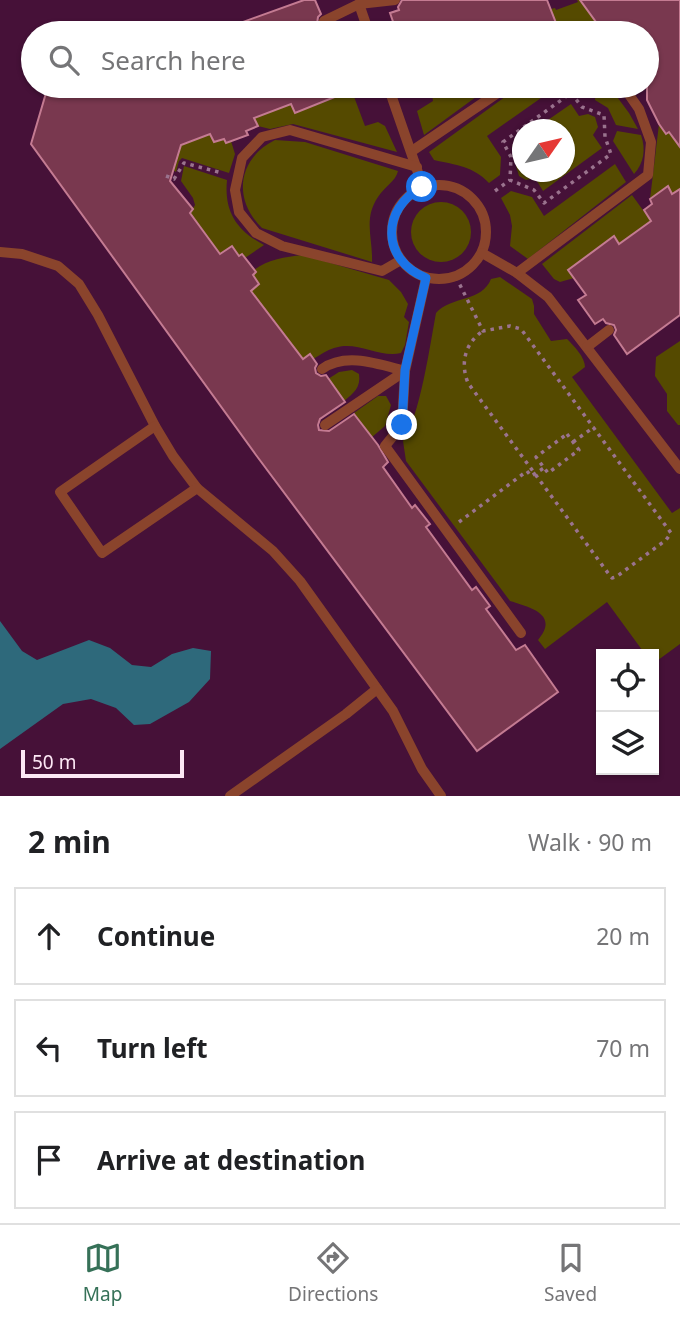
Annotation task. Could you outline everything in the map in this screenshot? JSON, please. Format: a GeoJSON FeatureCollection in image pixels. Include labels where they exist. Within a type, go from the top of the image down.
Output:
{"type":"FeatureCollection","features":[{"type":"Feature","properties":{"kind":"lane"},"geometry":{"type":"LineString","coordinates":[[324,21],[359,4],[396,0]]}},
{"type":"Feature","properties":{"kind":"lane"},"geometry":{"type":"LineString","coordinates":[[359,4],[365,21]]}},
{"type":"Feature","properties":{"kind":"lane"},"geometry":{"type":"LineString","coordinates":[[392,98],[422,187]]}},
{"type":"Feature","properties":{"kind":"lane"},"geometry":{"type":"LineString","coordinates":[[411,151],[490,98]]}},
{"type":"Feature","properties":{"kind":"lane"},"geometry":{"type":"LineString","coordinates":[[517,273],[648,175],[651,142],[639,109],[631,98]]}},
{"type":"Feature","properties":{"kind":"lane"},"geometry":{"type":"LineString","coordinates":[[401,260],[382,271],[282,246],[256,233],[239,212],[235,190],[237,177],[242,158],[262,137],[290,131],[417,167]]}},
{"type":"Feature","properties":{"kind":"lane"},"geometry":{"type":"LineString","coordinates":[[439,184],[457,188],[477,203],[486,227],[482,253],[475,263],[456,277],[436,280],[416,274],[394,249],[392,224],[402,202],[422,187],[439,184]]}},
{"type":"Feature","properties":{"kind":"lane"},"geometry":{"type":"LineString","coordinates":[[0,252],[22,254],[58,266],[79,284],[98,315],[155,426],[197,488],[273,551],[300,581],[406,732],[422,769],[441,796]]}},
{"type":"Feature","properties":{"kind":"lane"},"geometry":{"type":"LineString","coordinates":[[482,253],[517,273],[548,297],[680,469]]}},
{"type":"Feature","properties":{"kind":"lane"},"geometry":{"type":"LineString","coordinates":[[426,278],[405,370],[402,425],[385,446],[521,632]]}},
{"type":"Feature","properties":{"kind":"lane"},"geometry":{"type":"LineString","coordinates":[[587,347],[609,331]]}},
{"type":"Feature","properties":{"kind":"lane"},"geometry":{"type":"LineString","coordinates":[[321,369],[332,362],[359,360],[405,370]]}},
{"type":"Feature","properties":{"kind":"lane"},"geometry":{"type":"LineString","coordinates":[[324,425],[405,370]]}},
{"type":"Feature","properties":{"kind":"lane"},"geometry":{"type":"LineString","coordinates":[[155,426],[60,492],[103,553],[197,488]]}},
{"type":"Feature","properties":{"kind":"lane"},"geometry":{"type":"LineString","coordinates":[[230,796],[377,689]]}},
{"type":"Feature","properties":{"kind":"path"},"geometry":{"type":"LineString","coordinates":[[510,180],[511,157],[503,142],[564,98]]}},
{"type":"Feature","properties":{"kind":"path"},"geometry":{"type":"LineString","coordinates":[[510,180],[534,190],[544,203],[611,154],[604,137],[604,115],[582,107],[575,98]]}},
{"type":"Feature","properties":{"kind":"path"},"geometry":{"type":"LineString","coordinates":[[166,176],[174,179],[177,177],[184,163],[237,177]]}},
{"type":"Feature","properties":{"kind":"path"},"geometry":{"type":"LineString","coordinates":[[495,191],[510,180]]}},
{"type":"Feature","properties":{"kind":"path"},"geometry":{"type":"LineString","coordinates":[[456,277],[483,331]]}},
{"type":"Feature","properties":{"kind":"path"},"geometry":{"type":"LineString","coordinates":[[510,326],[521,329],[671,533],[666,540],[616,577],[612,578],[471,387],[466,377],[465,356],[473,340],[483,331],[510,326]]}},
{"type":"Feature","properties":{"kind":"path"},"geometry":{"type":"LineString","coordinates":[[573,442],[594,426]]}},
{"type":"Feature","properties":{"kind":"path"},"geometry":{"type":"LineString","coordinates":[[567,434],[579,450],[548,473],[544,467],[536,457],[567,434]]}},
{"type":"Feature","properties":{"kind":"path"},"geometry":{"type":"LineString","coordinates":[[454,526],[527,471],[531,477],[544,467]]}},
{"type":"Feature","properties":{"kind":"shaded area"},"geometry":{"type":"Polygon","coordinates":[[[577,0],[585,0],[596,21],[555,21],[551,9],[556,10],[578,2],[577,0]]]}},
{"type":"Feature","properties":{"kind":"shaded area"},"geometry":{"type":"Polygon","coordinates":[[[335,98],[354,98],[365,126],[378,122],[385,126],[397,152],[293,124],[270,129],[258,126],[254,118],[291,104],[295,113],[335,98]]]}},
{"type":"Feature","properties":{"kind":"shaded area"},"geometry":{"type":"Polygon","coordinates":[[[433,98],[475,98],[424,135],[417,111],[433,101],[433,98]]]}},
{"type":"Feature","properties":{"kind":"shaded area"},"geometry":{"type":"Polygon","coordinates":[[[503,98],[541,98],[487,136],[501,157],[500,175],[489,183],[470,170],[434,160],[429,152],[503,98]]]}},
{"type":"Feature","properties":{"kind":"shaded area"},"geometry":{"type":"Polygon","coordinates":[[[618,98],[638,129],[616,125],[608,108],[595,100],[618,98]]]}},
{"type":"Feature","properties":{"kind":"shaded area"},"geometry":{"type":"Polygon","coordinates":[[[571,104],[579,116],[588,114],[595,117],[598,127],[593,135],[602,148],[575,168],[575,119],[549,119],[571,104]]]}},
{"type":"Feature","properties":{"kind":"shaded area"},"geometry":{"type":"Polygon","coordinates":[[[659,124],[666,133],[669,132],[680,140],[680,189],[672,194],[668,186],[650,199],[659,124]]]}},
{"type":"Feature","properties":{"kind":"shaded area"},"geometry":{"type":"Polygon","coordinates":[[[617,131],[641,135],[643,156],[634,174],[613,141],[617,131]]]}},
{"type":"Feature","properties":{"kind":"shaded area"},"geometry":{"type":"Polygon","coordinates":[[[210,134],[214,142],[224,139],[226,143],[231,141],[235,154],[229,173],[182,158],[176,172],[173,170],[177,146],[210,134]]]}},
{"type":"Feature","properties":{"kind":"shaded area"},"geometry":{"type":"Polygon","coordinates":[[[275,140],[305,142],[398,171],[373,205],[370,221],[372,262],[262,228],[252,217],[246,205],[243,180],[253,157],[275,140]]]}},
{"type":"Feature","properties":{"kind":"shaded area"},"geometry":{"type":"Polygon","coordinates":[[[615,164],[626,182],[528,259],[510,246],[510,215],[501,198],[511,191],[532,197],[544,216],[615,164]]]}},
{"type":"Feature","properties":{"kind":"shaded area"},"geometry":{"type":"Polygon","coordinates":[[[184,166],[227,180],[228,201],[234,218],[246,233],[264,245],[245,258],[242,254],[220,254],[190,213],[195,205],[181,181],[184,166]]]}},
{"type":"Feature","properties":{"kind":"shaded area"},"geometry":{"type":"Polygon","coordinates":[[[537,182],[555,182],[543,191],[537,182]]]}},
{"type":"Feature","properties":{"kind":"shaded area"},"geometry":{"type":"Polygon","coordinates":[[[632,195],[653,224],[646,224],[619,244],[568,270],[574,278],[560,282],[554,279],[542,264],[632,195]]]}},
{"type":"Feature","properties":{"kind":"shaded area"},"geometry":{"type":"Polygon","coordinates":[[[441,202],[458,207],[466,215],[471,232],[466,249],[458,257],[441,262],[424,257],[416,249],[411,232],[416,215],[424,207],[441,202]]]}},
{"type":"Feature","properties":{"kind":"shaded area"},"geometry":{"type":"Polygon","coordinates":[[[303,255],[389,280],[401,292],[408,304],[404,317],[409,322],[401,353],[343,346],[313,359],[310,354],[300,361],[296,350],[283,332],[279,334],[266,312],[249,293],[259,284],[253,275],[256,273],[254,270],[277,259],[303,255]]]}},
{"type":"Feature","properties":{"kind":"shaded area"},"geometry":{"type":"Polygon","coordinates":[[[500,277],[532,299],[534,314],[551,341],[567,339],[579,352],[585,367],[572,377],[672,513],[680,508],[680,644],[659,659],[659,649],[641,649],[607,602],[545,649],[538,640],[546,624],[544,618],[533,609],[510,601],[406,461],[403,441],[419,398],[436,313],[450,304],[481,292],[491,279],[500,277]]]}},
{"type":"Feature","properties":{"kind":"shaded area"},"geometry":{"type":"Polygon","coordinates":[[[680,341],[678,425],[667,411],[667,394],[655,376],[656,357],[680,341]]]}},
{"type":"Feature","properties":{"kind":"shaded area"},"geometry":{"type":"Polygon","coordinates":[[[352,370],[359,374],[359,383],[344,401],[328,379],[339,372],[352,370]]]}},
{"type":"Feature","properties":{"kind":"shaded area"},"geometry":{"type":"Polygon","coordinates":[[[378,396],[386,396],[391,405],[385,426],[372,437],[354,413],[378,396]]]}},
{"type":"Feature","properties":{"kind":"water"},"geometry":{"type":"Polygon","coordinates":[[[0,621],[22,651],[37,660],[89,640],[110,648],[132,665],[151,667],[172,654],[193,648],[211,651],[210,679],[189,702],[150,724],[134,725],[116,708],[91,699],[63,704],[0,749],[0,621]]]}},
{"type":"Feature","properties":{"kind":"building"},"geometry":{"type":"Polygon","coordinates":[[[304,0],[315,0],[321,14],[317,21],[246,21],[304,0]]]}},
{"type":"Feature","properties":{"kind":"building"},"geometry":{"type":"Polygon","coordinates":[[[402,0],[547,0],[555,21],[393,21],[390,13],[399,10],[402,0]]]}},
{"type":"Feature","properties":{"kind":"building"},"geometry":{"type":"Polygon","coordinates":[[[580,0],[680,0],[680,147],[669,132],[666,134],[647,100],[659,98],[659,21],[595,21],[580,0]]]}},
{"type":"Feature","properties":{"kind":"building"},"geometry":{"type":"Polygon","coordinates":[[[45,98],[332,98],[295,113],[291,104],[254,118],[258,126],[246,131],[248,135],[226,143],[224,139],[214,142],[210,134],[181,145],[170,181],[193,209],[190,213],[220,254],[232,246],[239,256],[242,254],[256,272],[253,275],[259,284],[251,291],[303,359],[310,354],[317,364],[316,373],[326,375],[345,402],[320,419],[319,430],[329,431],[354,414],[388,462],[383,467],[412,508],[415,505],[430,524],[426,527],[472,590],[476,587],[490,606],[486,609],[516,650],[525,645],[558,692],[477,751],[256,455],[31,144],[45,98]]]}},
{"type":"Feature","properties":{"kind":"building"},"geometry":{"type":"Polygon","coordinates":[[[668,186],[672,194],[680,189],[680,315],[627,354],[614,335],[614,325],[603,319],[595,324],[578,300],[586,295],[568,270],[614,236],[619,244],[651,221],[644,210],[652,204],[650,199],[668,186]]]}},
{"type":"Feature","properties":{"kind":"route"},"geometry":{"type":"LineString","coordinates":[[402,425],[405,370],[426,278],[408,268],[394,249],[392,224],[402,202],[422,187]]}}]}
